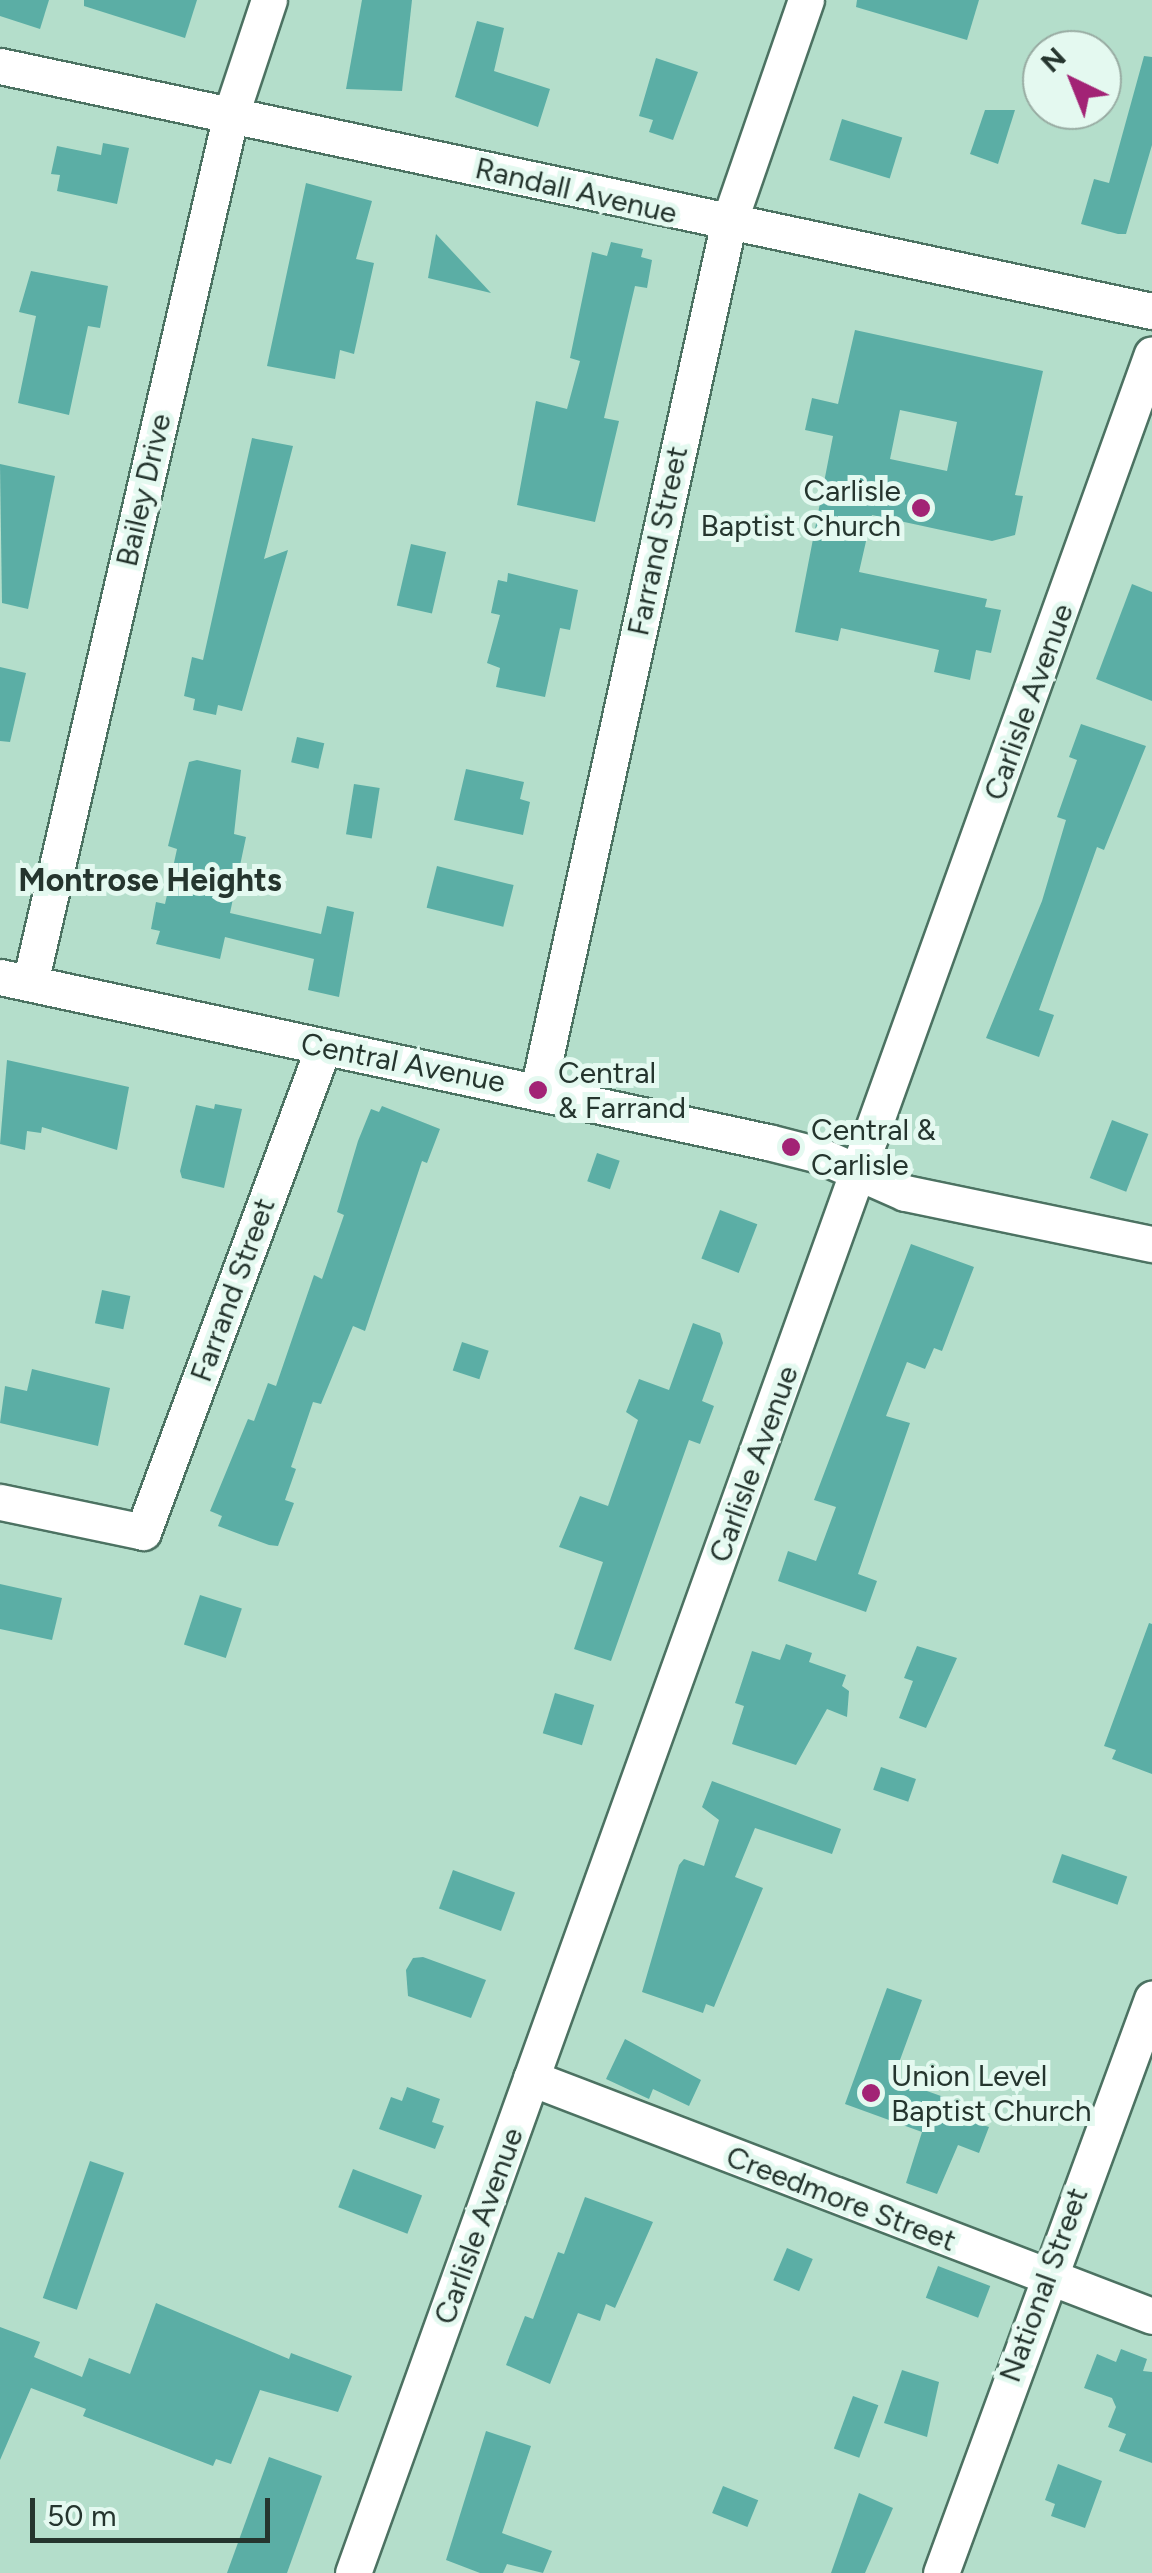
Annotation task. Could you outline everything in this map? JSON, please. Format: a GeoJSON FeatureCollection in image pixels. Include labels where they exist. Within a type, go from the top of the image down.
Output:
{"type":"FeatureCollection","features":[{"type":"Feature","properties":{"kind":"street","name":"Bailey Drive"},"geometry":{"type":"LineString","coordinates":[[15,980],[231,114],[270,0]]}},
{"type":"Feature","properties":{"kind":"street","name":"Farrand Street"},"geometry":{"type":"LineString","coordinates":[[538,1090],[728,225],[806,0]]}},
{"type":"Feature","properties":{"kind":"street","name":"Randall Avenue"},"geometry":{"type":"LineString","coordinates":[[0,66],[728,225],[1152,311]]}},
{"type":"Feature","properties":{"kind":"street","name":"Carlisle Avenue"},"geometry":{"type":"LineString","coordinates":[[353,2573],[1152,354]]}},
{"type":"Feature","properties":{"kind":"street","name":"Central Avenue"},"geometry":{"type":"LineString","coordinates":[[15,980],[791,1147],[904,1193],[1152,1244]]}},
{"type":"Feature","properties":{"kind":"street","name":"Farrand Street"},"geometry":{"type":"LineString","coordinates":[[0,1502],[143,1532],[323,1048]]}},
{"type":"Feature","properties":{"kind":"street","name":"National Street"},"geometry":{"type":"LineString","coordinates":[[941,2573],[1046,2276],[1152,1999]]}},
{"type":"Feature","properties":{"kind":"street","name":"Creedmore Street"},"geometry":{"type":"LineString","coordinates":[[531,2078],[1152,2316]]}},
{"type":"Feature","properties":{"kind":"building"},"geometry":{"type":"Polygon","coordinates":[[[0,0],[49,0],[40,29],[0,16],[0,0]]]}},
{"type":"Feature","properties":{"kind":"building"},"geometry":{"type":"Polygon","coordinates":[[[84,0],[197,0],[185,38],[84,6],[84,0]]]}},
{"type":"Feature","properties":{"kind":"building"},"geometry":{"type":"Polygon","coordinates":[[[362,0],[412,0],[402,91],[346,89],[362,0]]]}},
{"type":"Feature","properties":{"kind":"building"},"geometry":{"type":"Polygon","coordinates":[[[857,0],[979,0],[967,40],[856,7],[857,0]]]}},
{"type":"Feature","properties":{"kind":"building"},"geometry":{"type":"Polygon","coordinates":[[[477,21],[504,28],[494,71],[550,89],[538,127],[455,97],[477,21]]]}},
{"type":"Feature","properties":{"kind":"building"},"geometry":{"type":"Polygon","coordinates":[[[1144,56],[1152,57],[1152,145],[1126,234],[1118,234],[1081,224],[1094,179],[1109,183],[1144,56]]]}},
{"type":"Feature","properties":{"kind":"building"},"geometry":{"type":"Polygon","coordinates":[[[656,58],[698,72],[673,140],[649,132],[653,120],[639,116],[656,58]]]}},
{"type":"Feature","properties":{"kind":"building"},"geometry":{"type":"Polygon","coordinates":[[[985,110],[1015,110],[998,164],[970,154],[985,110]]]}},
{"type":"Feature","properties":{"kind":"building"},"geometry":{"type":"Polygon","coordinates":[[[842,119],[902,137],[890,179],[829,160],[842,119]]]}},
{"type":"Feature","properties":{"kind":"building"},"geometry":{"type":"Polygon","coordinates":[[[103,143],[129,148],[117,204],[57,191],[60,175],[51,174],[57,146],[101,155],[103,143]]]}},
{"type":"Feature","properties":{"kind":"building"},"geometry":{"type":"Polygon","coordinates":[[[306,183],[372,201],[356,259],[374,263],[354,354],[340,350],[335,379],[267,366],[306,183]]]}},
{"type":"Feature","properties":{"kind":"building"},"geometry":{"type":"Polygon","coordinates":[[[436,234],[491,293],[428,278],[436,234]]]}},
{"type":"Feature","properties":{"kind":"building"},"geometry":{"type":"Polygon","coordinates":[[[611,242],[643,249],[641,257],[652,260],[647,288],[635,286],[604,418],[619,421],[595,522],[517,505],[536,401],[567,409],[580,361],[570,358],[592,252],[607,256],[611,242]]]}},
{"type":"Feature","properties":{"kind":"building"},"geometry":{"type":"Polygon","coordinates":[[[31,271],[108,286],[100,328],[88,326],[69,415],[18,403],[36,316],[19,312],[31,271]]]}},
{"type":"Feature","properties":{"kind":"building","name":"Carlisle Baptist Church"},"geometry":{"type":"Polygon","coordinates":[[[855,330],[1043,371],[1015,495],[1023,496],[1015,535],[992,541],[872,515],[859,572],[987,599],[985,607],[1001,610],[991,653],[976,650],[970,680],[934,672],[939,650],[841,628],[838,641],[795,632],[833,436],[805,430],[812,398],[838,404],[855,330]],[[900,410],[890,459],[947,471],[957,422],[900,410]]]}},
{"type":"Feature","properties":{"kind":"building"},"geometry":{"type":"Polygon","coordinates":[[[252,438],[293,446],[264,559],[288,550],[242,711],[218,705],[216,715],[193,710],[195,699],[184,696],[192,657],[203,660],[252,438]]]}},
{"type":"Feature","properties":{"kind":"building"},"geometry":{"type":"Polygon","coordinates":[[[0,464],[55,476],[28,609],[2,603],[0,464]]]}},
{"type":"Feature","properties":{"kind":"building"},"geometry":{"type":"Polygon","coordinates":[[[411,544],[446,552],[432,613],[397,605],[411,544]]]}},
{"type":"Feature","properties":{"kind":"building"},"geometry":{"type":"Polygon","coordinates":[[[508,573],[578,590],[570,630],[560,628],[545,697],[496,687],[500,668],[487,663],[500,615],[491,613],[498,580],[507,582],[508,573]]]}},
{"type":"Feature","properties":{"kind":"building"},"geometry":{"type":"Polygon","coordinates":[[[1132,584],[1152,592],[1152,701],[1096,679],[1132,584]]]}},
{"type":"Feature","properties":{"kind":"building"},"geometry":{"type":"Polygon","coordinates":[[[0,667],[26,673],[10,742],[0,741],[0,667]]]}},
{"type":"Feature","properties":{"kind":"building"},"geometry":{"type":"Polygon","coordinates":[[[1081,724],[1146,746],[1104,850],[1097,847],[1039,1010],[1054,1015],[1039,1057],[986,1038],[1042,901],[1066,820],[1057,817],[1077,760],[1069,757],[1081,724]]]}},
{"type":"Feature","properties":{"kind":"building"},"geometry":{"type":"Polygon","coordinates":[[[297,737],[324,743],[318,769],[291,762],[297,737]]]}},
{"type":"Feature","properties":{"kind":"building"},"geometry":{"type":"Polygon","coordinates":[[[197,760],[241,770],[234,834],[246,837],[230,913],[321,934],[327,906],[354,912],[339,997],[308,990],[314,959],[225,937],[220,959],[156,944],[160,931],[151,929],[156,902],[165,904],[177,849],[168,846],[189,762],[197,760]]]}},
{"type":"Feature","properties":{"kind":"building"},"geometry":{"type":"Polygon","coordinates":[[[466,769],[524,782],[520,799],[530,802],[523,835],[454,820],[466,769]]]}},
{"type":"Feature","properties":{"kind":"building"},"geometry":{"type":"Polygon","coordinates":[[[354,784],[380,788],[372,838],[346,834],[354,784]]]}},
{"type":"Feature","properties":{"kind":"building"},"geometry":{"type":"Polygon","coordinates":[[[437,866],[514,885],[503,927],[427,908],[437,866]]]}},
{"type":"Feature","properties":{"kind":"building"},"geometry":{"type":"Polygon","coordinates":[[[7,1060],[129,1087],[117,1150],[42,1127],[41,1133],[27,1131],[25,1150],[0,1144],[7,1060]]]}},
{"type":"Feature","properties":{"kind":"building"},"geometry":{"type":"Polygon","coordinates":[[[215,1104],[242,1109],[224,1188],[182,1178],[180,1171],[196,1105],[214,1109],[215,1104]]]}},
{"type":"Feature","properties":{"kind":"building"},"geometry":{"type":"Polygon","coordinates":[[[382,1106],[440,1129],[427,1163],[422,1161],[365,1331],[353,1326],[321,1404],[313,1402],[291,1467],[296,1469],[285,1500],[294,1503],[278,1546],[269,1545],[218,1526],[222,1516],[210,1511],[248,1419],[254,1421],[268,1383],[276,1386],[314,1275],[322,1279],[344,1215],[337,1212],[358,1141],[371,1109],[379,1112],[382,1106]]]}},
{"type":"Feature","properties":{"kind":"building"},"geometry":{"type":"Polygon","coordinates":[[[1112,1120],[1148,1134],[1126,1192],[1090,1178],[1112,1120]]]}},
{"type":"Feature","properties":{"kind":"building"},"geometry":{"type":"Polygon","coordinates":[[[597,1153],[620,1161],[610,1189],[587,1181],[597,1153]]]}},
{"type":"Feature","properties":{"kind":"building"},"geometry":{"type":"Polygon","coordinates":[[[720,1210],[757,1224],[739,1273],[701,1259],[720,1210]]]}},
{"type":"Feature","properties":{"kind":"building"},"geometry":{"type":"Polygon","coordinates":[[[911,1244],[974,1267],[942,1351],[934,1348],[925,1369],[907,1362],[886,1416],[910,1423],[858,1574],[877,1581],[866,1612],[778,1581],[788,1551],[816,1561],[836,1507],[814,1500],[911,1244]]]}},
{"type":"Feature","properties":{"kind":"building"},"geometry":{"type":"Polygon","coordinates":[[[102,1290],[130,1296],[123,1329],[95,1323],[102,1290]]]}},
{"type":"Feature","properties":{"kind":"building"},"geometry":{"type":"Polygon","coordinates":[[[693,1323],[720,1333],[723,1343],[702,1401],[714,1406],[700,1444],[689,1440],[611,1661],[574,1649],[603,1562],[559,1547],[580,1496],[608,1506],[638,1420],[626,1412],[639,1379],[669,1390],[693,1323]]]}},
{"type":"Feature","properties":{"kind":"building"},"geometry":{"type":"Polygon","coordinates":[[[462,1342],[489,1351],[479,1379],[453,1371],[462,1342]]]}},
{"type":"Feature","properties":{"kind":"building"},"geometry":{"type":"Polygon","coordinates":[[[32,1369],[110,1388],[98,1446],[0,1423],[5,1386],[27,1391],[32,1369]]]}},
{"type":"Feature","properties":{"kind":"building"},"geometry":{"type":"Polygon","coordinates":[[[0,1584],[62,1598],[52,1640],[0,1629],[0,1584]]]}},
{"type":"Feature","properties":{"kind":"building"},"geometry":{"type":"Polygon","coordinates":[[[200,1595],[242,1609],[226,1658],[184,1644],[200,1595]]]}},
{"type":"Feature","properties":{"kind":"building"},"geometry":{"type":"Polygon","coordinates":[[[1149,1623],[1152,1774],[1112,1759],[1116,1750],[1104,1746],[1149,1623]]]}},
{"type":"Feature","properties":{"kind":"building"},"geometry":{"type":"Polygon","coordinates":[[[786,1644],[812,1653],[809,1662],[846,1675],[842,1686],[849,1691],[847,1717],[827,1709],[796,1765],[732,1744],[744,1706],[735,1703],[752,1651],[780,1660],[786,1644]]]}},
{"type":"Feature","properties":{"kind":"building"},"geometry":{"type":"Polygon","coordinates":[[[917,1646],[957,1658],[926,1728],[899,1718],[913,1681],[904,1678],[917,1646]]]}},
{"type":"Feature","properties":{"kind":"building"},"geometry":{"type":"Polygon","coordinates":[[[555,1693],[594,1705],[582,1745],[543,1733],[555,1693]]]}},
{"type":"Feature","properties":{"kind":"building"},"geometry":{"type":"Polygon","coordinates":[[[881,1767],[916,1779],[908,1802],[873,1790],[881,1767]]]}},
{"type":"Feature","properties":{"kind":"building"},"geometry":{"type":"Polygon","coordinates":[[[712,1781],[841,1829],[832,1854],[755,1828],[735,1877],[763,1888],[714,2007],[706,2004],[703,2013],[642,1992],[679,1865],[684,1859],[704,1866],[719,1820],[702,1807],[712,1781]]]}},
{"type":"Feature","properties":{"kind":"building"},"geometry":{"type":"Polygon","coordinates":[[[1062,1854],[1127,1876],[1117,1905],[1052,1882],[1062,1854]]]}},
{"type":"Feature","properties":{"kind":"building"},"geometry":{"type":"Polygon","coordinates":[[[453,1870],[515,1893],[501,1931],[439,1909],[453,1870]]]}},
{"type":"Feature","properties":{"kind":"building"},"geometry":{"type":"Polygon","coordinates":[[[423,1957],[486,1980],[471,2018],[408,1996],[406,1970],[413,1958],[423,1957]]]}},
{"type":"Feature","properties":{"kind":"building","name":"Union Level Baptist Church"},"geometry":{"type":"Polygon","coordinates":[[[887,1988],[922,2000],[893,2079],[972,2107],[968,2120],[989,2127],[979,2153],[958,2145],[937,2194],[906,2183],[922,2132],[845,2104],[887,1988]]]}},
{"type":"Feature","properties":{"kind":"building"},"geometry":{"type":"Polygon","coordinates":[[[625,2039],[701,2080],[689,2106],[653,2089],[649,2099],[606,2079],[625,2039]]]}},
{"type":"Feature","properties":{"kind":"building"},"geometry":{"type":"Polygon","coordinates":[[[407,2087],[440,2099],[432,2122],[444,2126],[435,2149],[379,2129],[391,2097],[402,2101],[407,2087]]]}},
{"type":"Feature","properties":{"kind":"building"},"geometry":{"type":"Polygon","coordinates":[[[90,2161],[124,2173],[77,2310],[43,2298],[90,2161]]]}},
{"type":"Feature","properties":{"kind":"building"},"geometry":{"type":"Polygon","coordinates":[[[353,2169],[422,2196],[407,2234],[338,2207],[353,2169]]]}},
{"type":"Feature","properties":{"kind":"building"},"geometry":{"type":"Polygon","coordinates":[[[585,2197],[653,2222],[615,2308],[606,2304],[600,2321],[578,2313],[550,2384],[506,2365],[525,2316],[533,2319],[558,2252],[564,2254],[585,2197]]]}},
{"type":"Feature","properties":{"kind":"building"},"geometry":{"type":"Polygon","coordinates":[[[787,2248],[813,2259],[799,2291],[773,2280],[787,2248]]]}},
{"type":"Feature","properties":{"kind":"building"},"geometry":{"type":"Polygon","coordinates":[[[938,2266],[990,2286],[978,2318],[926,2298],[938,2266]]]}},
{"type":"Feature","properties":{"kind":"building"},"geometry":{"type":"Polygon","coordinates":[[[156,2303],[289,2359],[291,2353],[352,2376],[338,2412],[260,2390],[231,2464],[216,2459],[213,2466],[83,2416],[86,2409],[31,2388],[0,2460],[0,2327],[40,2342],[34,2357],[82,2377],[89,2358],[130,2374],[156,2303]]]}},
{"type":"Feature","properties":{"kind":"building"},"geometry":{"type":"Polygon","coordinates":[[[1121,2349],[1147,2359],[1143,2371],[1152,2372],[1152,2463],[1119,2451],[1126,2434],[1108,2427],[1116,2407],[1112,2398],[1084,2388],[1097,2354],[1116,2362],[1121,2349]]]}},
{"type":"Feature","properties":{"kind":"building"},"geometry":{"type":"Polygon","coordinates":[[[902,2370],[939,2382],[927,2437],[884,2423],[902,2370]]]}},
{"type":"Feature","properties":{"kind":"building"},"geometry":{"type":"Polygon","coordinates":[[[853,2396],[878,2405],[859,2458],[834,2449],[853,2396]]]}},
{"type":"Feature","properties":{"kind":"building"},"geometry":{"type":"Polygon","coordinates":[[[486,2431],[531,2446],[502,2533],[552,2551],[543,2573],[507,2564],[503,2573],[480,2573],[446,2560],[486,2431]]]}},
{"type":"Feature","properties":{"kind":"building"},"geometry":{"type":"Polygon","coordinates":[[[269,2457],[322,2476],[287,2573],[227,2573],[269,2457]]]}},
{"type":"Feature","properties":{"kind":"building"},"geometry":{"type":"Polygon","coordinates":[[[1058,2464],[1102,2481],[1085,2528],[1051,2516],[1055,2504],[1045,2500],[1058,2464]]]}},
{"type":"Feature","properties":{"kind":"building"},"geometry":{"type":"Polygon","coordinates":[[[723,2486],[758,2500],[747,2527],[712,2513],[723,2486]]]}},
{"type":"Feature","properties":{"kind":"building"},"geometry":{"type":"Polygon","coordinates":[[[859,2493],[893,2508],[865,2573],[831,2573],[859,2493]]]}},
{"type":"Feature","properties":{"kind":"place","name":"Carlisle Baptist Church"},"geometry":{"type":"Point","coordinates":[921,508]}},
{"type":"Feature","properties":{"kind":"place","name":"Central & Farrand"},"geometry":{"type":"Point","coordinates":[538,1090]}},
{"type":"Feature","properties":{"kind":"place","name":"Central & Carlisle"},"geometry":{"type":"Point","coordinates":[791,1147]}},
{"type":"Feature","properties":{"kind":"place","name":"Union Level Baptist Church"},"geometry":{"type":"Point","coordinates":[871,2093]}},
{"type":"Feature","properties":{"kind":"district","name":"Montrose Heights"},"geometry":{"type":"Point","coordinates":[150,880]}}]}
